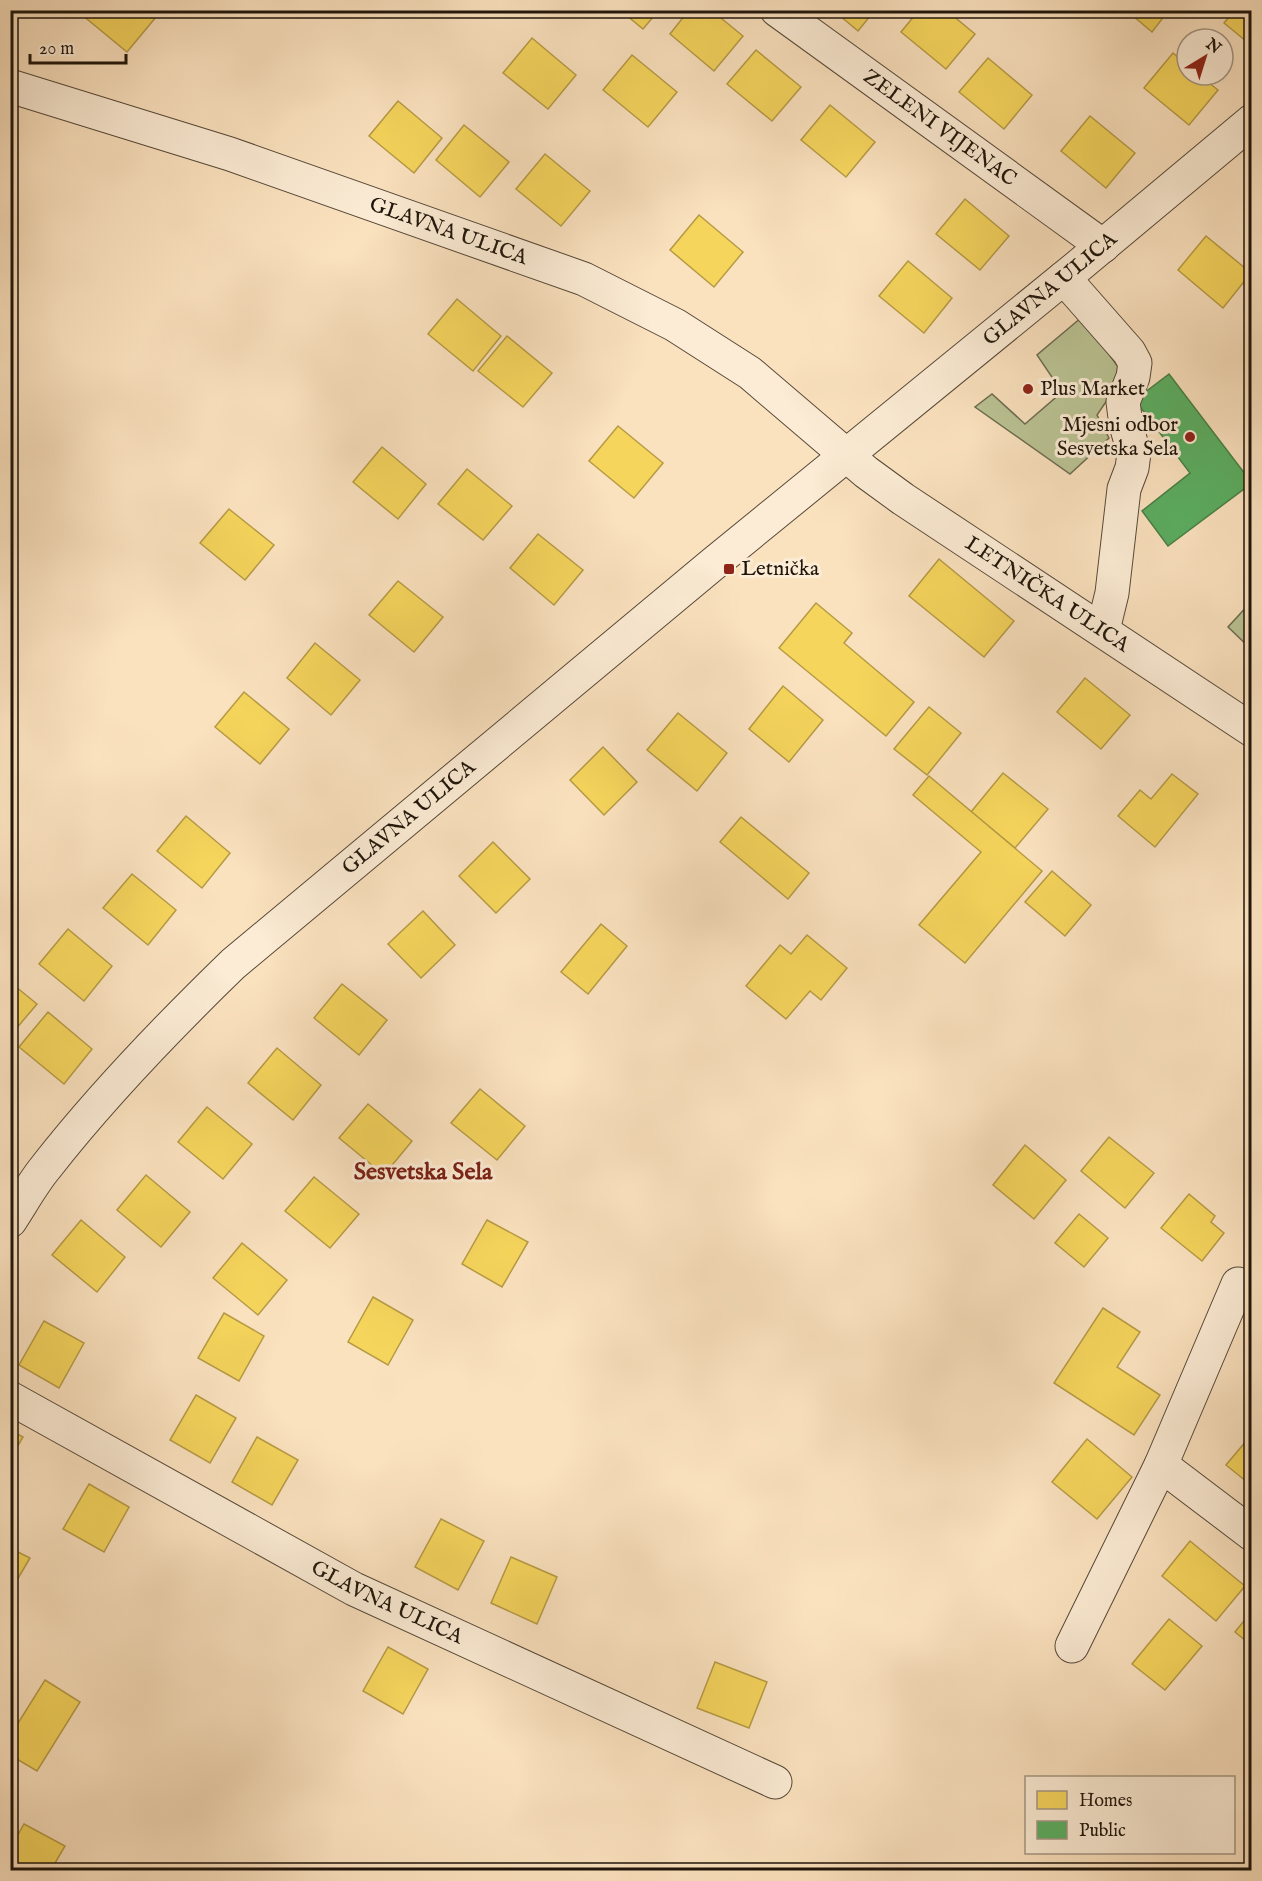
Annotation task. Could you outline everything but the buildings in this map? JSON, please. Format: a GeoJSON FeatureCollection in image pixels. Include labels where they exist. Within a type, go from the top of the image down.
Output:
{"type":"FeatureCollection","features":[{"type":"Feature","properties":{"kind":"street","name":"ZELENI VIJENAC"},"geometry":{"type":"LineString","coordinates":[[777,10],[1103,246]]}},
{"type":"Feature","properties":{"kind":"street","name":"GLAVNA ULICA"},"geometry":{"type":"LineString","coordinates":[[10,86],[230,154],[584,279],[675,325],[750,373],[847,455]]}},
{"type":"Feature","properties":{"kind":"street","name":"GLAVNA ULICA"},"geometry":{"type":"LineString","coordinates":[[10,1221],[44,1169],[101,1101],[167,1027],[233,964],[713,564],[1103,246],[1251,121]]}},
{"type":"Feature","properties":{"kind":"street"},"geometry":{"type":"LineString","coordinates":[[1064,278],[1129,352],[1135,363],[1133,377],[1123,402],[1126,425],[1134,453],[1132,468],[1124,489],[1112,593],[1103,630]]}},
{"type":"Feature","properties":{"kind":"street","name":"LETNIČKA ULICA"},"geometry":{"type":"LineString","coordinates":[[847,455],[903,499],[1251,730]]}},
{"type":"Feature","properties":{"kind":"street"},"geometry":{"type":"LineString","coordinates":[[1072,1646],[1161,1465],[1238,1284]]}},
{"type":"Feature","properties":{"kind":"street","name":"GLAVNA ULICA"},"geometry":{"type":"LineString","coordinates":[[10,1398],[354,1589],[775,1782]]}},
{"type":"Feature","properties":{"kind":"street"},"geometry":{"type":"LineString","coordinates":[[1161,1465],[1251,1534]]}},
{"type":"Feature","properties":{"kind":"green space"},"geometry":{"type":"Polygon","coordinates":[[[1082,317],[1124,375],[1097,415],[1109,438],[1070,474],[975,407],[992,394],[1025,424],[1062,392],[1037,355],[1082,317]]]}},
{"type":"Feature","properties":{"kind":"green space"},"geometry":{"type":"Polygon","coordinates":[[[1251,602],[1251,649],[1228,627],[1251,602]]]}},
{"type":"Feature","properties":{"kind":"place","name":"Plus Market"},"geometry":{"type":"Point","coordinates":[1028,389]}},
{"type":"Feature","properties":{"kind":"place","name":"Mjesni odbor Sesvetska Sela"},"geometry":{"type":"Point","coordinates":[1190,437]}},
{"type":"Feature","properties":{"kind":"place","name":"Letnička"},"geometry":{"type":"Point","coordinates":[729,569]}},
{"type":"Feature","properties":{"kind":"district","name":"Sesvetska Sela"},"geometry":{"type":"Point","coordinates":[423,1172]}}]}
